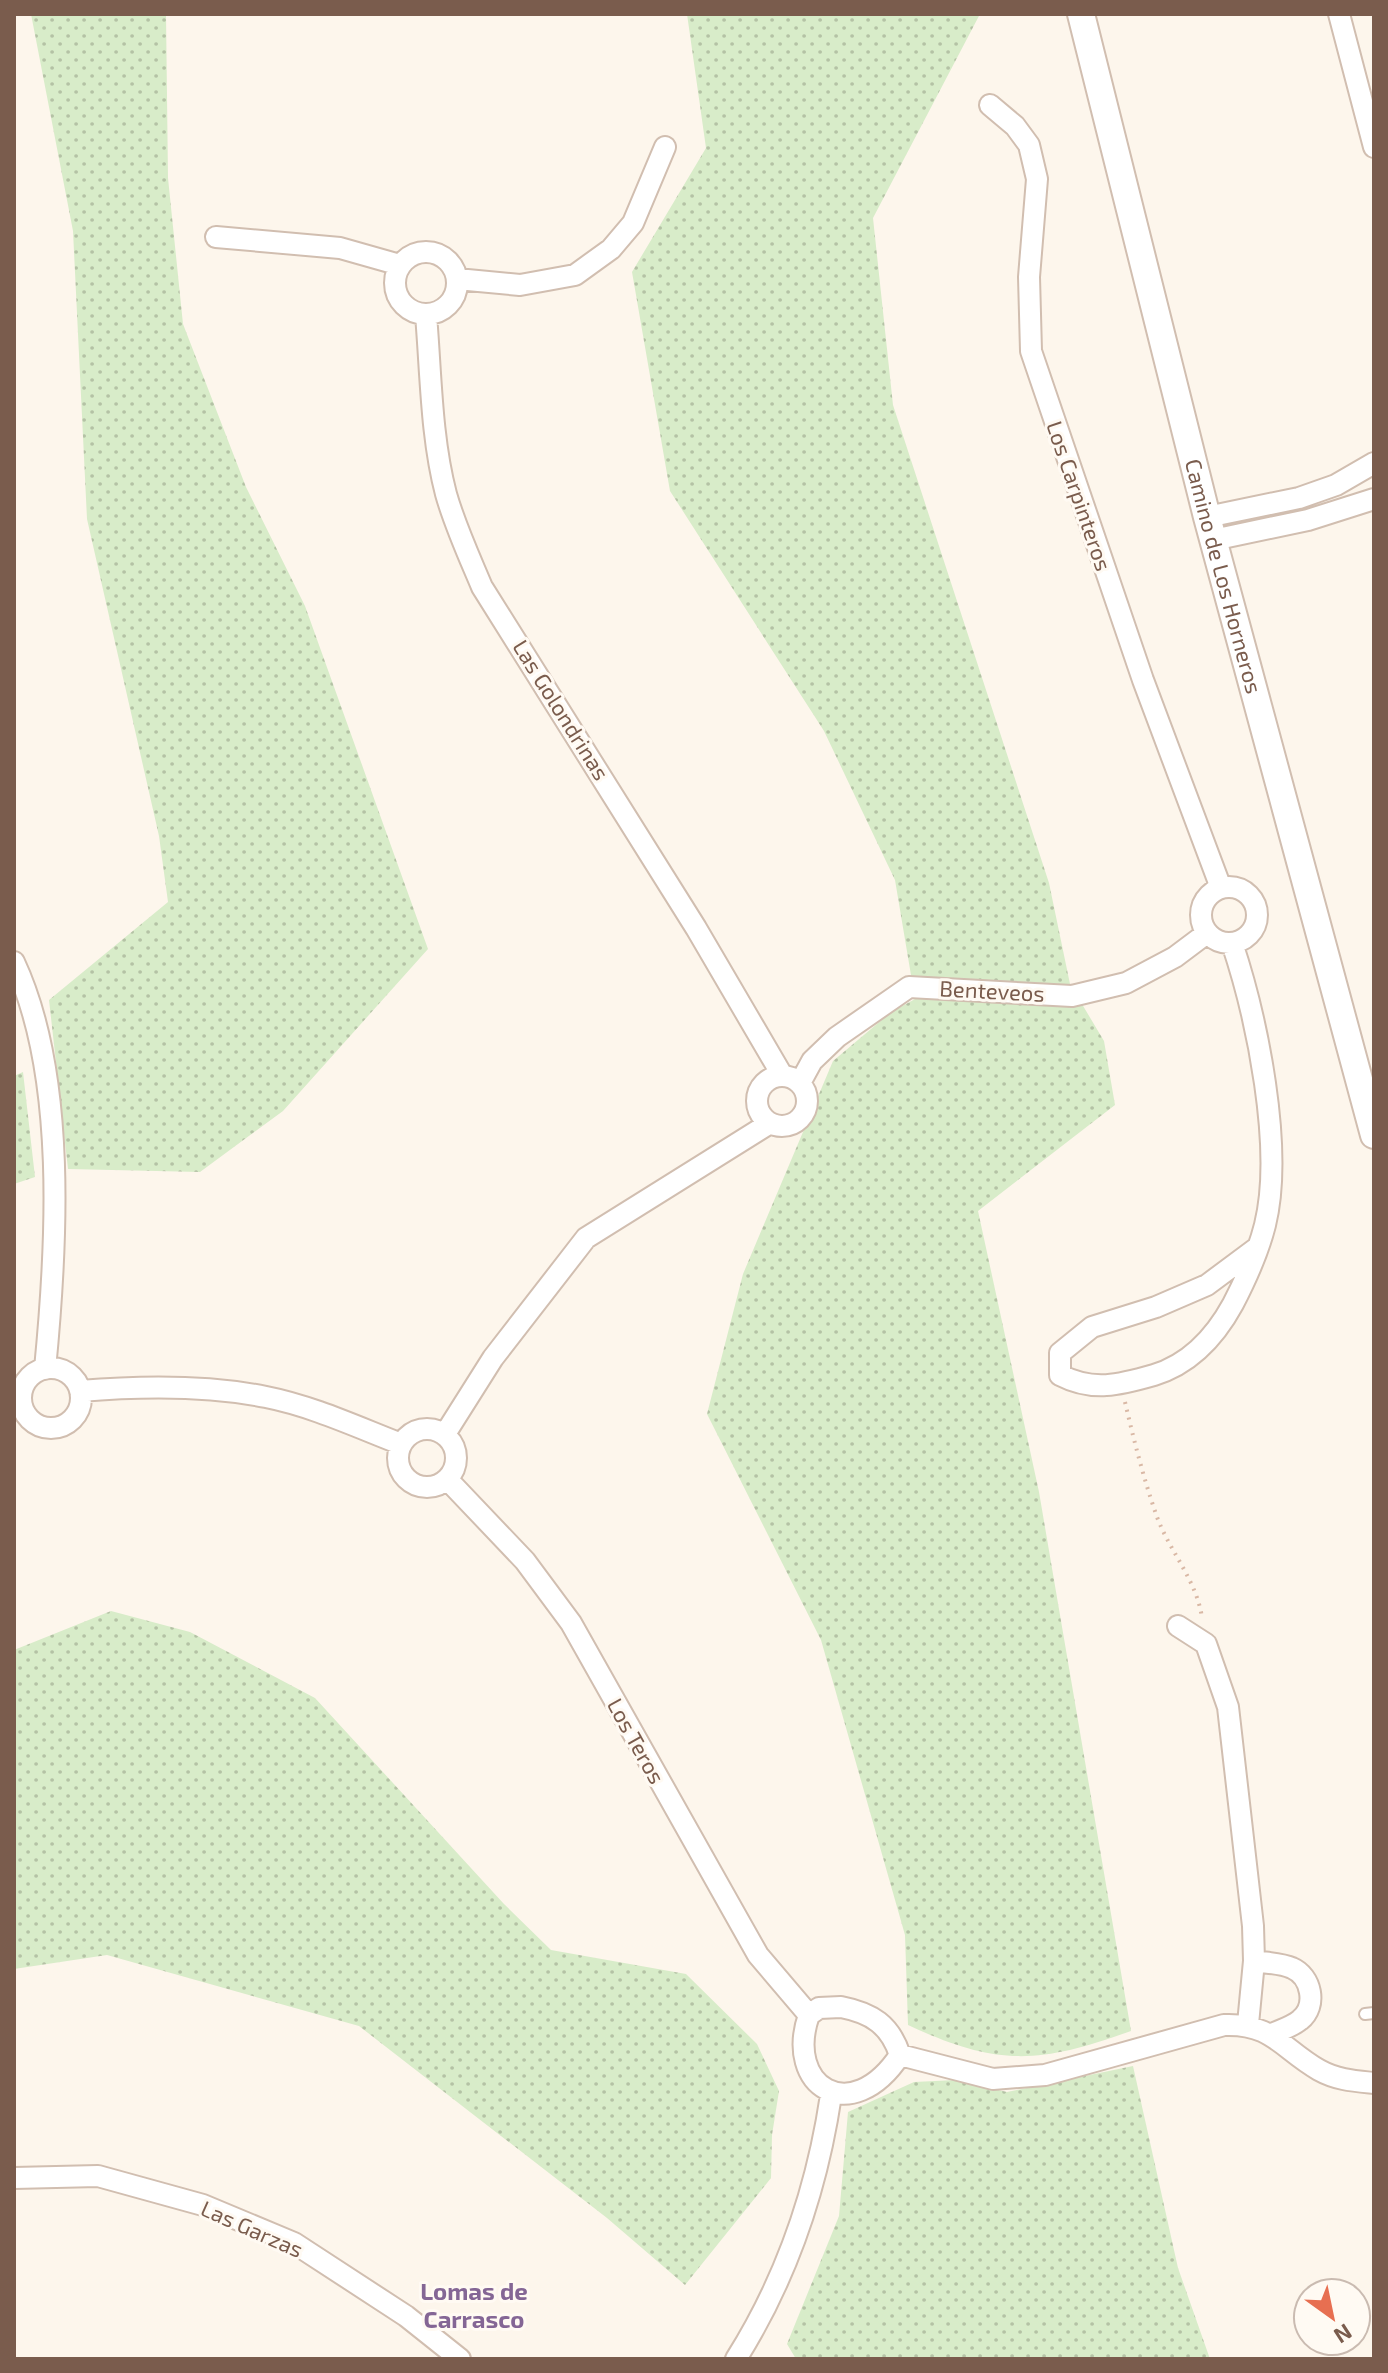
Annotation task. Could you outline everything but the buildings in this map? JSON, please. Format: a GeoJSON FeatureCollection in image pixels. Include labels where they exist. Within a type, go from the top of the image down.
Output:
{"type":"FeatureCollection","features":[{"type":"Feature","properties":{"kind":"street","name":"Camino de Los Horneros"},"geometry":{"type":"LineString","coordinates":[[1081,14],[1210,528],[1374,1135]]}},
{"type":"Feature","properties":{"kind":"street"},"geometry":{"type":"LineString","coordinates":[[1339,14],[1374,147]]}},
{"type":"Feature","properties":{"kind":"street","name":"Los Carpinteros"},"geometry":{"type":"LineString","coordinates":[[990,105],[1015,126],[1029,145],[1037,179],[1029,277],[1031,351],[1143,680],[1221,888]]}},
{"type":"Feature","properties":{"kind":"street"},"geometry":{"type":"LineString","coordinates":[[457,279],[520,285],[575,275],[611,249],[633,223],[665,147]]}},
{"type":"Feature","properties":{"kind":"street"},"geometry":{"type":"LineString","coordinates":[[216,237],[340,248],[400,265]]}},
{"type":"Feature","properties":{"kind":"street"},"geometry":{"type":"LineString","coordinates":[[428,252],[448,260],[457,279],[457,290],[446,308],[426,315],[408,309],[401,302],[394,284],[400,265],[417,253],[428,252]]}},
{"type":"Feature","properties":{"kind":"street","name":"Las Golondrinas"},"geometry":{"type":"LineString","coordinates":[[426,315],[437,445],[445,492],[458,533],[482,587],[791,1079]]}},
{"type":"Feature","properties":{"kind":"street"},"geometry":{"type":"LineString","coordinates":[[1210,528],[1336,485],[1374,463]]}},
{"type":"Feature","properties":{"kind":"street"},"geometry":{"type":"LineString","coordinates":[[1210,528],[1308,520],[1374,499]]}},
{"type":"Feature","properties":{"kind":"street"},"geometry":{"type":"LineString","coordinates":[[1221,888],[1239,889],[1257,909],[1257,919],[1249,935],[1232,943],[1214,939],[1203,925],[1202,907],[1213,892],[1221,888]]}},
{"type":"Feature","properties":{"kind":"street","name":"Benteveos"},"geometry":{"type":"LineString","coordinates":[[770,1123],[759,1111],[758,1095],[766,1081],[791,1079],[837,1037],[909,987],[1072,996],[1126,983],[1175,957],[1207,933]]}},
{"type":"Feature","properties":{"kind":"street"},"geometry":{"type":"LineString","coordinates":[[1232,943],[1251,997],[1271,1148],[1265,1223],[1258,1247],[1249,1274],[1231,1309],[1203,1347],[1170,1370],[1121,1385],[1081,1386],[1060,1375],[1060,1353],[1092,1327],[1156,1307],[1207,1285],[1258,1247]]}},
{"type":"Feature","properties":{"kind":"street"},"geometry":{"type":"LineString","coordinates":[[14,962],[38,1028],[48,1087],[53,1246],[45,1369]]}},
{"type":"Feature","properties":{"kind":"street"},"geometry":{"type":"LineString","coordinates":[[445,1434],[493,1358],[586,1238],[770,1123],[794,1123],[805,1112],[807,1096],[791,1079]]}},
{"type":"Feature","properties":{"kind":"street"},"geometry":{"type":"LineString","coordinates":[[54,1368],[71,1376],[80,1391],[79,1410],[66,1424],[39,1426],[19,1416],[23,1386],[36,1372],[54,1368]]}},
{"type":"Feature","properties":{"kind":"street"},"geometry":{"type":"LineString","coordinates":[[80,1391],[182,1389],[266,1397],[334,1418],[401,1444]]}},
{"type":"Feature","properties":{"kind":"street"},"geometry":{"type":"LineString","coordinates":[[425,1428],[445,1434],[457,1456],[447,1479],[431,1488],[406,1479],[397,1462],[401,1444],[415,1431],[425,1428]]}},
{"type":"Feature","properties":{"kind":"street","name":"Los Teros"},"geometry":{"type":"LineString","coordinates":[[447,1479],[525,1561],[571,1623],[758,1955],[809,2015]]}},
{"type":"Feature","properties":{"kind":"street"},"geometry":{"type":"LineString","coordinates":[[1178,1626],[1206,1644],[1228,1707],[1254,1961],[1248,2024]]}},
{"type":"Feature","properties":{"kind":"street"},"geometry":{"type":"LineString","coordinates":[[1254,1961],[1290,1967],[1306,1980],[1310,1990],[1311,2001],[1301,2020],[1272,2034]]}},
{"type":"Feature","properties":{"kind":"street"},"geometry":{"type":"LineString","coordinates":[[830,2006],[871,2014],[895,2040],[900,2055],[869,2088],[845,2096],[831,2095],[813,2073],[805,2050],[803,2042],[809,2015],[830,2006]]}},
{"type":"Feature","properties":{"kind":"street"},"geometry":{"type":"LineString","coordinates":[[900,2055],[993,2079],[1045,2075],[1224,2025],[1248,2024],[1272,2034],[1319,2070],[1341,2080],[1374,2083]]}},
{"type":"Feature","properties":{"kind":"street"},"geometry":{"type":"LineString","coordinates":[[736,2359],[767,2310],[794,2242],[822,2155],[831,2095]]}},
{"type":"Feature","properties":{"kind":"street","name":"Las Garzas"},"geometry":{"type":"LineString","coordinates":[[14,2178],[98,2176],[203,2205],[294,2243],[406,2316],[460,2359]]}},
{"type":"Feature","properties":{"kind":"path"},"geometry":{"type":"LineString","coordinates":[[1121,1385],[1158,1518],[1177,1560],[1199,1595],[1206,1644]]}},
{"type":"Feature","properties":{"kind":"green space"},"geometry":{"type":"Polygon","coordinates":[[[31,14],[166,14],[168,178],[183,324],[246,487],[305,606],[428,949],[283,1111],[200,1172],[68,1169],[49,1000],[168,902],[159,836],[87,519],[73,231],[31,14]]]}},
{"type":"Feature","properties":{"kind":"green space"},"geometry":{"type":"Polygon","coordinates":[[[687,14],[980,14],[873,218],[893,405],[1049,883],[1070,984],[1104,1041],[1115,1105],[978,1211],[1039,1492],[1131,2031],[1044,2055],[994,2054],[940,2039],[908,2025],[905,1935],[821,1640],[707,1414],[743,1274],[833,1061],[890,1013],[915,999],[895,880],[824,731],[670,491],[632,272],[706,148],[687,14]]]}},
{"type":"Feature","properties":{"kind":"green space"},"geometry":{"type":"Polygon","coordinates":[[[23,1072],[35,1177],[14,1184],[14,1076],[23,1072]]]}},
{"type":"Feature","properties":{"kind":"green space"},"geometry":{"type":"Polygon","coordinates":[[[111,1611],[190,1632],[315,1698],[504,1904],[551,1950],[686,1974],[757,2044],[779,2091],[772,2135],[771,2178],[685,2285],[607,2218],[359,2026],[107,1955],[14,1969],[14,1650],[111,1611]]]}},
{"type":"Feature","properties":{"kind":"green space"},"geometry":{"type":"Polygon","coordinates":[[[1133,2066],[1178,2268],[1210,2359],[796,2359],[787,2344],[839,2216],[848,2112],[914,2082],[956,2080],[1007,2092],[1133,2066]]]}},
{"type":"Feature","properties":{"kind":"district","name":"Lomas de Carrasco"},"geometry":{"type":"Point","coordinates":[474,2306]}}]}
